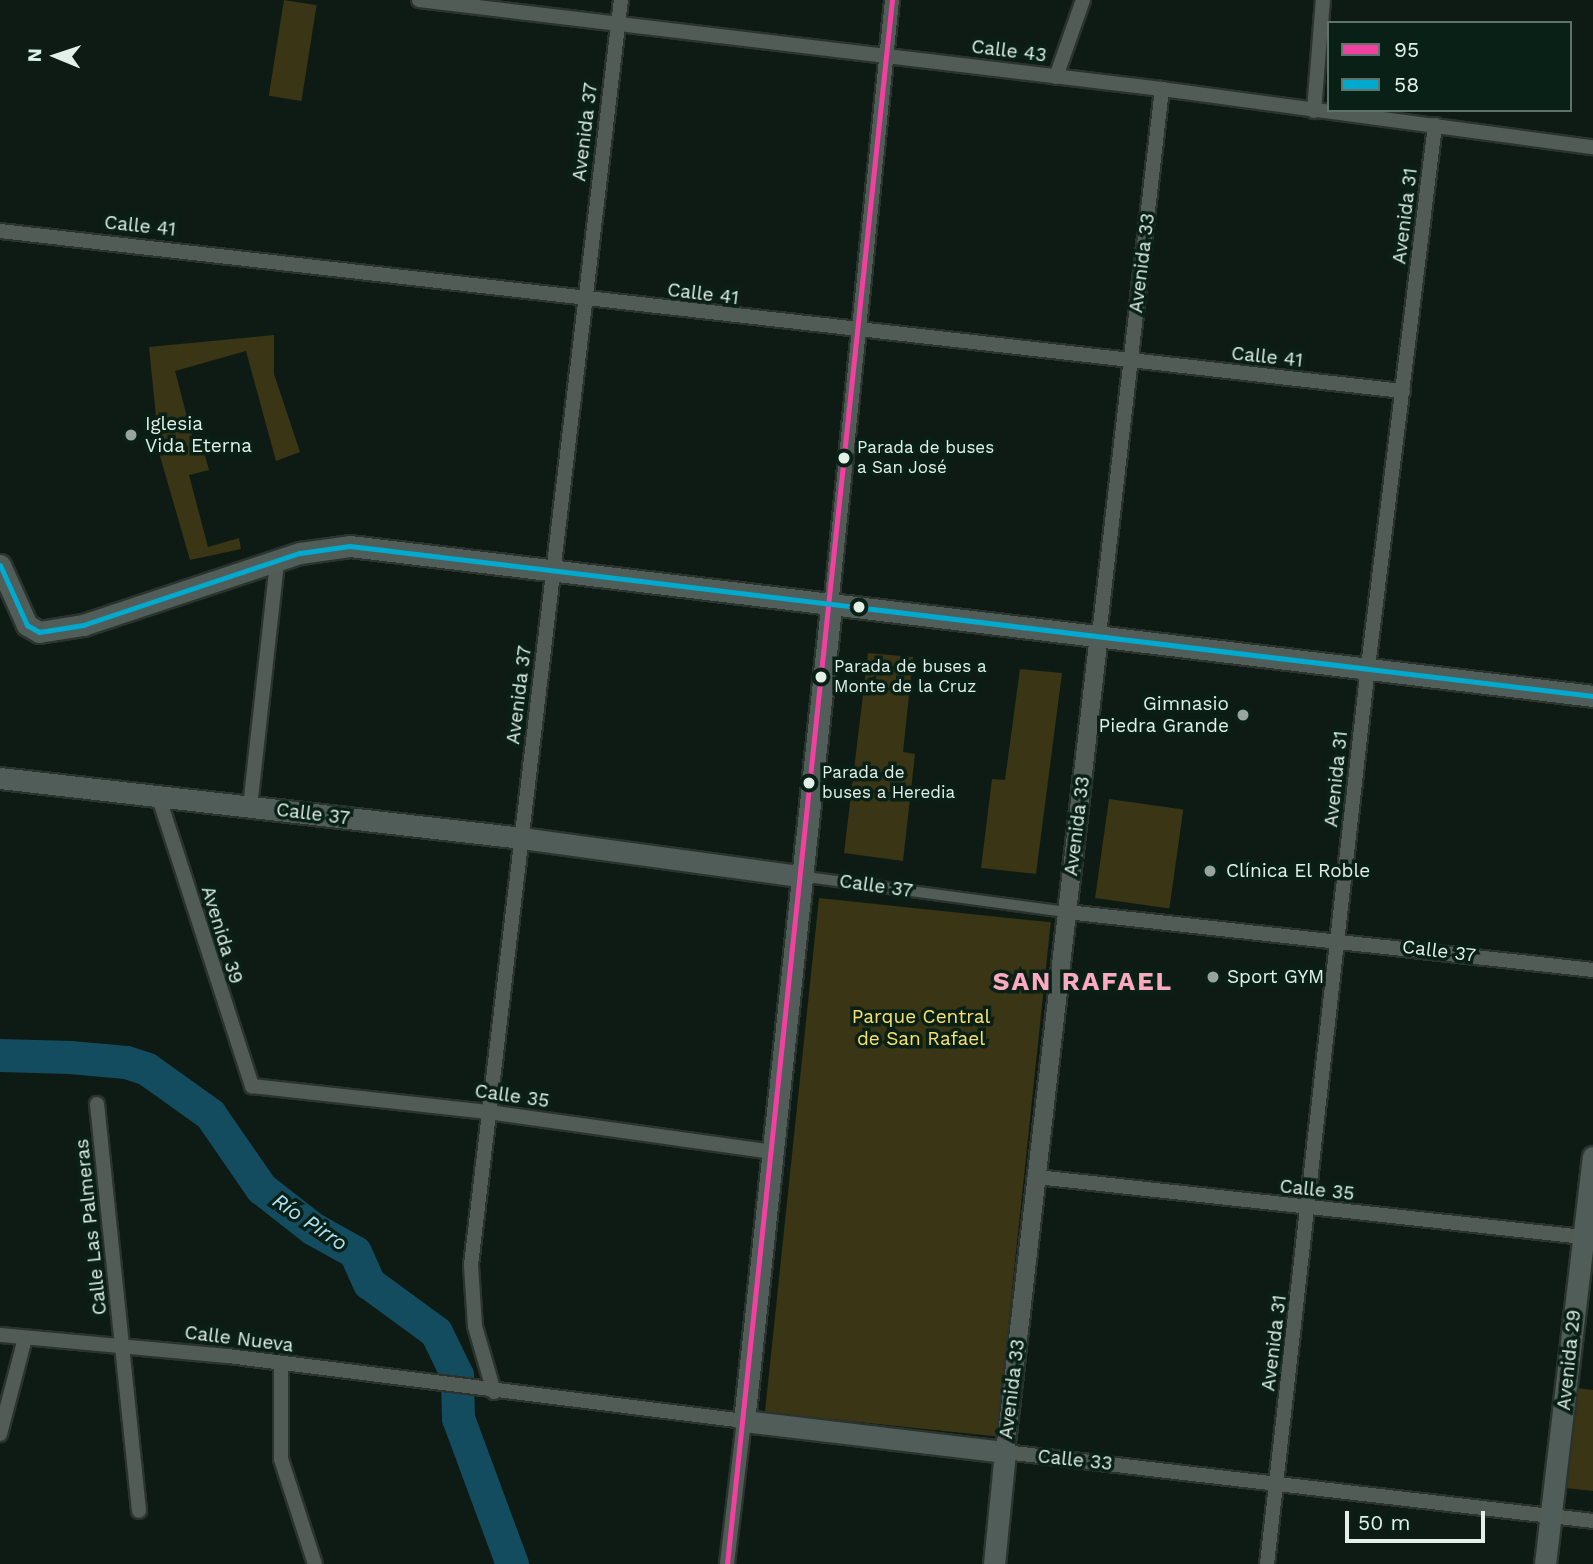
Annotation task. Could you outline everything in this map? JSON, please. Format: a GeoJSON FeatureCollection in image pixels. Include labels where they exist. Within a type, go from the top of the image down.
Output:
{"type":"FeatureCollection","features":[{"type":"Feature","properties":{"kind":"main road"},"geometry":{"type":"LineString","coordinates":[[0,565],[18,610],[32,629],[50,632],[321,548],[350,547],[553,568],[831,607],[1099,635],[1593,696]]}},
{"type":"Feature","properties":{"kind":"main road"},"geometry":{"type":"LineString","coordinates":[[744,1421],[800,876],[831,607]]}},
{"type":"Feature","properties":{"kind":"main road","name":"Calle 37"},"geometry":{"type":"LineString","coordinates":[[0,778],[522,838],[800,876]]}},
{"type":"Feature","properties":{"kind":"main road","name":"Avenida 29"},"geometry":{"type":"LineString","coordinates":[[1545,1564],[1588,1238],[1593,1157]]}},
{"type":"Feature","properties":{"kind":"main road","name":"Calle 33"},"geometry":{"type":"LineString","coordinates":[[744,1421],[1005,1452]]}},
{"type":"Feature","properties":{"kind":"main road","name":"Avenida 33"},"geometry":{"type":"LineString","coordinates":[[994,1564],[1005,1452]]}},
{"type":"Feature","properties":{"kind":"street","name":"Calle 43"},"geometry":{"type":"LineString","coordinates":[[419,0],[1162,89],[1593,147]]}},
{"type":"Feature","properties":{"kind":"street","name":"Avenida 37"},"geometry":{"type":"LineString","coordinates":[[494,1392],[471,1292],[488,1112],[621,0]]}},
{"type":"Feature","properties":{"kind":"street"},"geometry":{"type":"LineString","coordinates":[[831,607],[892,0]]}},
{"type":"Feature","properties":{"kind":"street"},"geometry":{"type":"LineString","coordinates":[[1056,77],[1083,0]]}},
{"type":"Feature","properties":{"kind":"street"},"geometry":{"type":"LineString","coordinates":[[1314,111],[1323,0]]}},
{"type":"Feature","properties":{"kind":"street","name":"Avenida 33"},"geometry":{"type":"LineString","coordinates":[[1005,1452],[1162,89]]}},
{"type":"Feature","properties":{"kind":"street","name":"Avenida 31"},"geometry":{"type":"LineString","coordinates":[[1267,1564],[1310,1208],[1368,667],[1435,125]]}},
{"type":"Feature","properties":{"kind":"street","name":"Calle 41"},"geometry":{"type":"LineString","coordinates":[[0,230],[858,332],[1403,391]]}},
{"type":"Feature","properties":{"kind":"street"},"geometry":{"type":"LineString","coordinates":[[250,807],[277,561]]}},
{"type":"Feature","properties":{"kind":"street","name":"Avenida 39"},"geometry":{"type":"LineString","coordinates":[[159,798],[249,1083]]}},
{"type":"Feature","properties":{"kind":"street","name":"Calle 37"},"geometry":{"type":"LineString","coordinates":[[800,876],[1067,912],[1339,939],[1593,970]]}},
{"type":"Feature","properties":{"kind":"street","name":"Calle 35"},"geometry":{"type":"LineString","coordinates":[[249,1083],[256,1087],[488,1112],[771,1152]]}},
{"type":"Feature","properties":{"kind":"street","name":"Calle Las Palmeras"},"geometry":{"type":"LineString","coordinates":[[97,1104],[139,1511]]}},
{"type":"Feature","properties":{"kind":"street","name":"Calle 35"},"geometry":{"type":"LineString","coordinates":[[1037,1177],[1588,1238]]}},
{"type":"Feature","properties":{"kind":"street","name":"Calle Nueva"},"geometry":{"type":"LineString","coordinates":[[0,1335],[281,1363],[473,1390]]}},
{"type":"Feature","properties":{"kind":"street"},"geometry":{"type":"LineString","coordinates":[[0,1434],[25,1338]]}},
{"type":"Feature","properties":{"kind":"street"},"geometry":{"type":"LineString","coordinates":[[281,1363],[281,1459],[315,1564]]}},
{"type":"Feature","properties":{"kind":"street","name":"Calle 33"},"geometry":{"type":"LineString","coordinates":[[473,1390],[744,1421]]}},
{"type":"Feature","properties":{"kind":"street"},"geometry":{"type":"LineString","coordinates":[[727,1564],[744,1421]]}},
{"type":"Feature","properties":{"kind":"street","name":"Calle 33"},"geometry":{"type":"LineString","coordinates":[[1005,1452],[1593,1521]]}},
{"type":"Feature","properties":{"kind":"green space"},"geometry":{"type":"Polygon","coordinates":[[[284,0],[317,5],[301,101],[269,96],[284,0]]]}},
{"type":"Feature","properties":{"kind":"green space"},"geometry":{"type":"Polygon","coordinates":[[[274,335],[274,374],[300,452],[276,461],[246,351],[175,371],[192,436],[199,435],[209,470],[189,475],[208,547],[239,538],[241,549],[190,560],[160,456],[149,347],[274,335]]]}},
{"type":"Feature","properties":{"kind":"green space"},"geometry":{"type":"Polygon","coordinates":[[[868,653],[913,657],[903,752],[915,754],[903,861],[844,853],[868,653]]]}},
{"type":"Feature","properties":{"kind":"green space"},"geometry":{"type":"Polygon","coordinates":[[[1020,669],[1062,673],[1036,874],[981,868],[992,779],[1005,780],[1020,669]]]}},
{"type":"Feature","properties":{"kind":"green space"},"geometry":{"type":"Polygon","coordinates":[[[1109,799],[1183,809],[1169,908],[1095,898],[1109,799]]]}},
{"type":"Feature","properties":{"kind":"green space","name":"Parque Central de San Rafael"},"geometry":{"type":"Polygon","coordinates":[[[819,898],[1051,922],[997,1437],[765,1412],[819,898]]]}},
{"type":"Feature","properties":{"kind":"green space"},"geometry":{"type":"Polygon","coordinates":[[[1576,1388],[1593,1390],[1593,1491],[1565,1488],[1576,1388]]]}},
{"type":"Feature","properties":{"kind":"waterway","name":"Río Pirro"},"geometry":{"type":"LineString","coordinates":[[0,1055],[126,1062],[147,1069],[210,1114],[261,1188],[312,1228],[355,1252],[369,1283],[436,1332],[457,1375],[458,1418],[512,1564]]}},
{"type":"Feature","properties":{"kind":"transit line","name":"95"},"geometry":{"type":"LineString","coordinates":[[727,1564],[892,0]]}},
{"type":"Feature","properties":{"kind":"transit line","name":"58"},"geometry":{"type":"LineString","coordinates":[[0,565],[27,625],[39,632],[83,625],[300,553],[350,546],[1593,696]]}},
{"type":"Feature","properties":{"kind":"place","name":"Iglesia Vida Eterna"},"geometry":{"type":"Point","coordinates":[131,435]}},
{"type":"Feature","properties":{"kind":"place","name":"Parada de buses a San José"},"geometry":{"type":"Point","coordinates":[844,458]}},
{"type":"Feature","properties":{"kind":"place","name":"Parada de buses a Monte de la Cruz"},"geometry":{"type":"Point","coordinates":[821,677]}},
{"type":"Feature","properties":{"kind":"place","name":"Gimnasio Piedra Grande"},"geometry":{"type":"Point","coordinates":[1243,715]}},
{"type":"Feature","properties":{"kind":"place","name":"Parada de buses a Heredia"},"geometry":{"type":"Point","coordinates":[809,783]}},
{"type":"Feature","properties":{"kind":"place","name":"Clínica El Roble"},"geometry":{"type":"Point","coordinates":[1210,871]}},
{"type":"Feature","properties":{"kind":"place","name":"Sport GYM"},"geometry":{"type":"Point","coordinates":[1213,977]}},
{"type":"Feature","properties":{"kind":"district","name":"SAN RAFAEL"},"geometry":{"type":"Point","coordinates":[1083,982]}}]}
